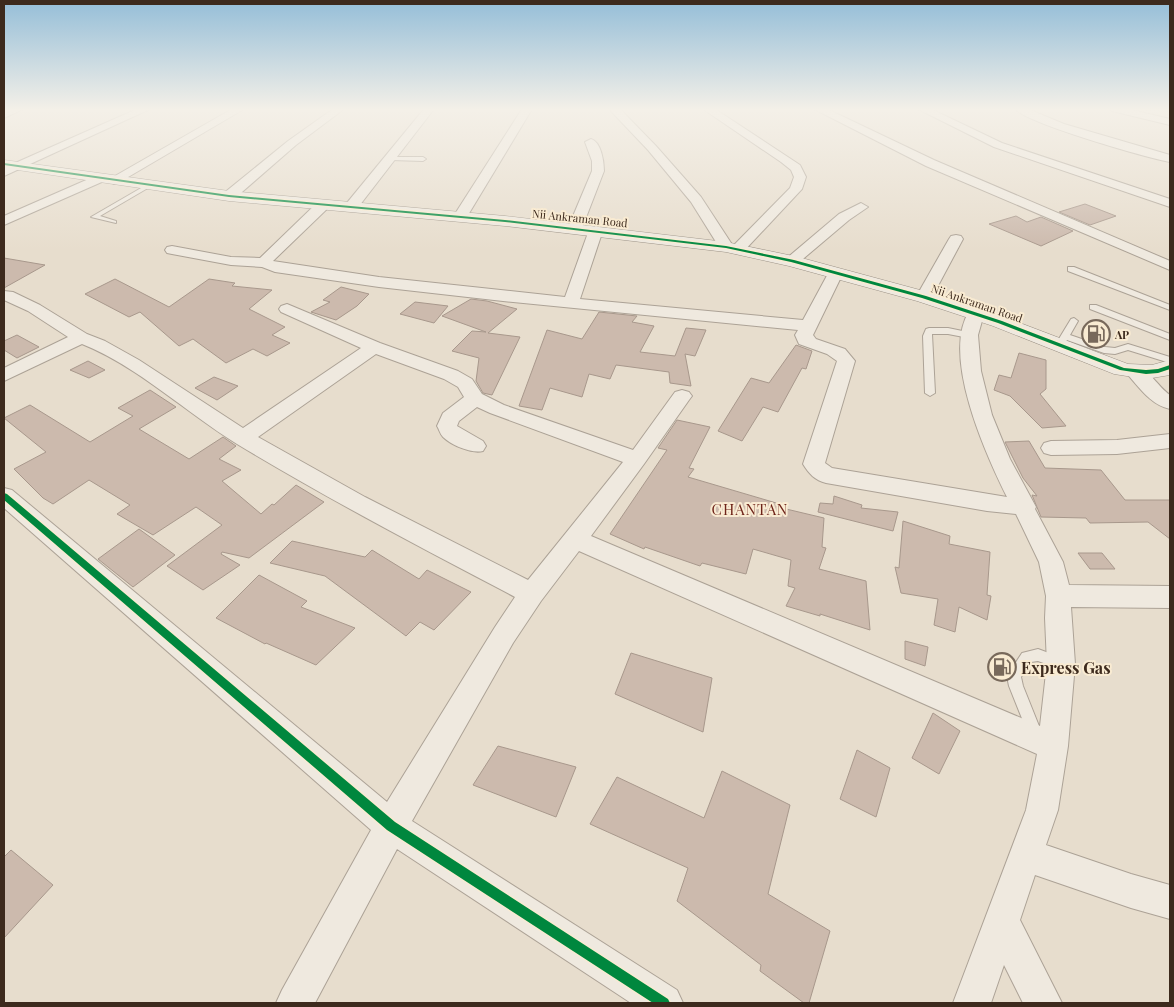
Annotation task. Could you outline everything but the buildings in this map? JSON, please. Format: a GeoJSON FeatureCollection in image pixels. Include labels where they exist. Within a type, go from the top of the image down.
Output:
{"type":"FeatureCollection","features":[{"type":"Feature","properties":{"kind":"street"},"geometry":{"type":"LineString","coordinates":[[8,167],[34,156]]}},
{"type":"Feature","properties":{"kind":"street"},"geometry":{"type":"LineString","coordinates":[[4,221],[107,179],[150,156]]}},
{"type":"Feature","properties":{"kind":"street"},"geometry":{"type":"LineString","coordinates":[[229,196],[277,156]]}},
{"type":"Feature","properties":{"kind":"street"},"geometry":{"type":"LineString","coordinates":[[460,217],[498,156]]}},
{"type":"Feature","properties":{"kind":"street"},"geometry":{"type":"LineString","coordinates":[[575,228],[598,171],[596,156]]}},
{"type":"Feature","properties":{"kind":"street"},"geometry":{"type":"LineString","coordinates":[[659,156],[696,200],[731,248],[796,189],[800,177],[796,168],[779,156]]}},
{"type":"Feature","properties":{"kind":"street"},"geometry":{"type":"LineString","coordinates":[[916,156],[1170,266]]}},
{"type":"Feature","properties":{"kind":"street"},"geometry":{"type":"LineString","coordinates":[[1031,156],[1170,203]]}},
{"type":"Feature","properties":{"kind":"street"},"geometry":{"type":"LineString","coordinates":[[351,207],[391,158]]}},
{"type":"Feature","properties":{"kind":"street","name":"Nii Ankraman Road"},"geometry":{"type":"LineString","coordinates":[[8,167],[229,196],[596,230],[731,248],[924,297],[973,324],[1061,341],[1108,365],[1136,372]]}},
{"type":"Feature","properties":{"kind":"street"},"geometry":{"type":"LineString","coordinates":[[264,263],[268,256],[323,205]]}},
{"type":"Feature","properties":{"kind":"street"},"geometry":{"type":"LineString","coordinates":[[792,262],[844,217],[861,207]]}},
{"type":"Feature","properties":{"kind":"street"},"geometry":{"type":"LineString","coordinates":[[570,302],[596,230]]}},
{"type":"Feature","properties":{"kind":"street"},"geometry":{"type":"LineString","coordinates":[[924,297],[956,238]]}},
{"type":"Feature","properties":{"kind":"street"},"geometry":{"type":"LineString","coordinates":[[172,250],[230,261],[264,263],[379,282],[809,326]]}},
{"type":"Feature","properties":{"kind":"street"},"geometry":{"type":"LineString","coordinates":[[835,273],[804,335],[805,340],[810,344],[837,352],[846,361],[814,464],[818,469],[826,475],[987,503],[1025,507]]}},
{"type":"Feature","properties":{"kind":"street"},"geometry":{"type":"LineString","coordinates":[[7,295],[34,308],[81,338],[99,345],[133,364],[244,438],[357,503],[532,594]]}},
{"type":"Feature","properties":{"kind":"street"},"geometry":{"type":"LineString","coordinates":[[287,309],[374,347],[460,379],[475,398],[497,409],[637,459]]}},
{"type":"Feature","properties":{"kind":"street"},"geometry":{"type":"LineString","coordinates":[[972,1003],[1042,810],[1046,743],[1061,664],[1058,618],[1059,596],[1051,562],[1025,507],[999,459],[982,415],[972,370],[973,324]]}},
{"type":"Feature","properties":{"kind":"street"},"geometry":{"type":"LineString","coordinates":[[4,375],[81,338]]}},
{"type":"Feature","properties":{"kind":"street"},"geometry":{"type":"LineString","coordinates":[[244,438],[374,347]]}},
{"type":"Feature","properties":{"kind":"street"},"geometry":{"type":"LineString","coordinates":[[1136,372],[1164,369],[1170,366]]}},
{"type":"Feature","properties":{"kind":"street"},"geometry":{"type":"LineString","coordinates":[[1136,372],[1155,394],[1170,403]]}},
{"type":"Feature","properties":{"kind":"street"},"geometry":{"type":"LineString","coordinates":[[295,1003],[391,826],[504,635],[532,594],[637,459],[682,396]]}},
{"type":"Feature","properties":{"kind":"street"},"geometry":{"type":"LineString","coordinates":[[475,398],[450,418],[447,426],[450,432],[476,446]]}},
{"type":"Feature","properties":{"kind":"street"},"geometry":{"type":"LineString","coordinates":[[1051,448],[1117,447],[1170,440]]}},
{"type":"Feature","properties":{"kind":"street"},"geometry":{"type":"LineString","coordinates":[[4,496],[391,826],[664,1003]]}},
{"type":"Feature","properties":{"kind":"street"},"geometry":{"type":"LineString","coordinates":[[575,538],[1046,743]]}},
{"type":"Feature","properties":{"kind":"street"},"geometry":{"type":"LineString","coordinates":[[1059,596],[1170,598]]}},
{"type":"Feature","properties":{"kind":"street"},"geometry":{"type":"LineString","coordinates":[[1026,855],[1131,892],[1170,902]]}},
{"type":"Feature","properties":{"kind":"street"},"geometry":{"type":"LineString","coordinates":[[1002,923],[1043,1003]]}},
{"type":"Feature","properties":{"kind":"lane"},"geometry":{"type":"LineString","coordinates":[[391,158],[423,159]]}},
{"type":"Feature","properties":{"kind":"lane"},"geometry":{"type":"LineString","coordinates":[[114,222],[94,217],[150,185]]}},
{"type":"Feature","properties":{"kind":"lane"},"geometry":{"type":"LineString","coordinates":[[1071,269],[1170,308]]}},
{"type":"Feature","properties":{"kind":"lane"},"geometry":{"type":"LineString","coordinates":[[1093,308],[1170,337]]}},
{"type":"Feature","properties":{"kind":"lane"},"geometry":{"type":"LineString","coordinates":[[1074,321],[1061,341],[1104,350],[1115,351],[1125,347],[1134,348],[1170,360]]}},
{"type":"Feature","properties":{"kind":"lane"},"geometry":{"type":"LineString","coordinates":[[930,393],[927,336],[929,331],[948,330],[973,324]]}},
{"type":"Feature","properties":{"kind":"lane"},"geometry":{"type":"LineString","coordinates":[[1046,743],[1016,686],[1014,676],[1027,657],[1038,655],[1061,664]]}},
{"type":"Feature","properties":{"kind":"cycle path"},"geometry":{"type":"LineString","coordinates":[[4,164],[229,196],[505,221],[726,247],[792,261],[924,297],[1000,322],[1122,369],[1146,372],[1170,367]]}},
{"type":"Feature","properties":{"kind":"cycle path"},"geometry":{"type":"LineString","coordinates":[[4,496],[391,826],[664,1003]]}},
{"type":"Feature","properties":{"kind":"place","name":"AP"},"geometry":{"type":"Point","coordinates":[1096,334]}},
{"type":"Feature","properties":{"kind":"place","name":"Express Gas"},"geometry":{"type":"Point","coordinates":[1002,667]}},
{"type":"Feature","properties":{"kind":"district","name":"CHANTAN"},"geometry":{"type":"Point","coordinates":[750,509]}}]}
